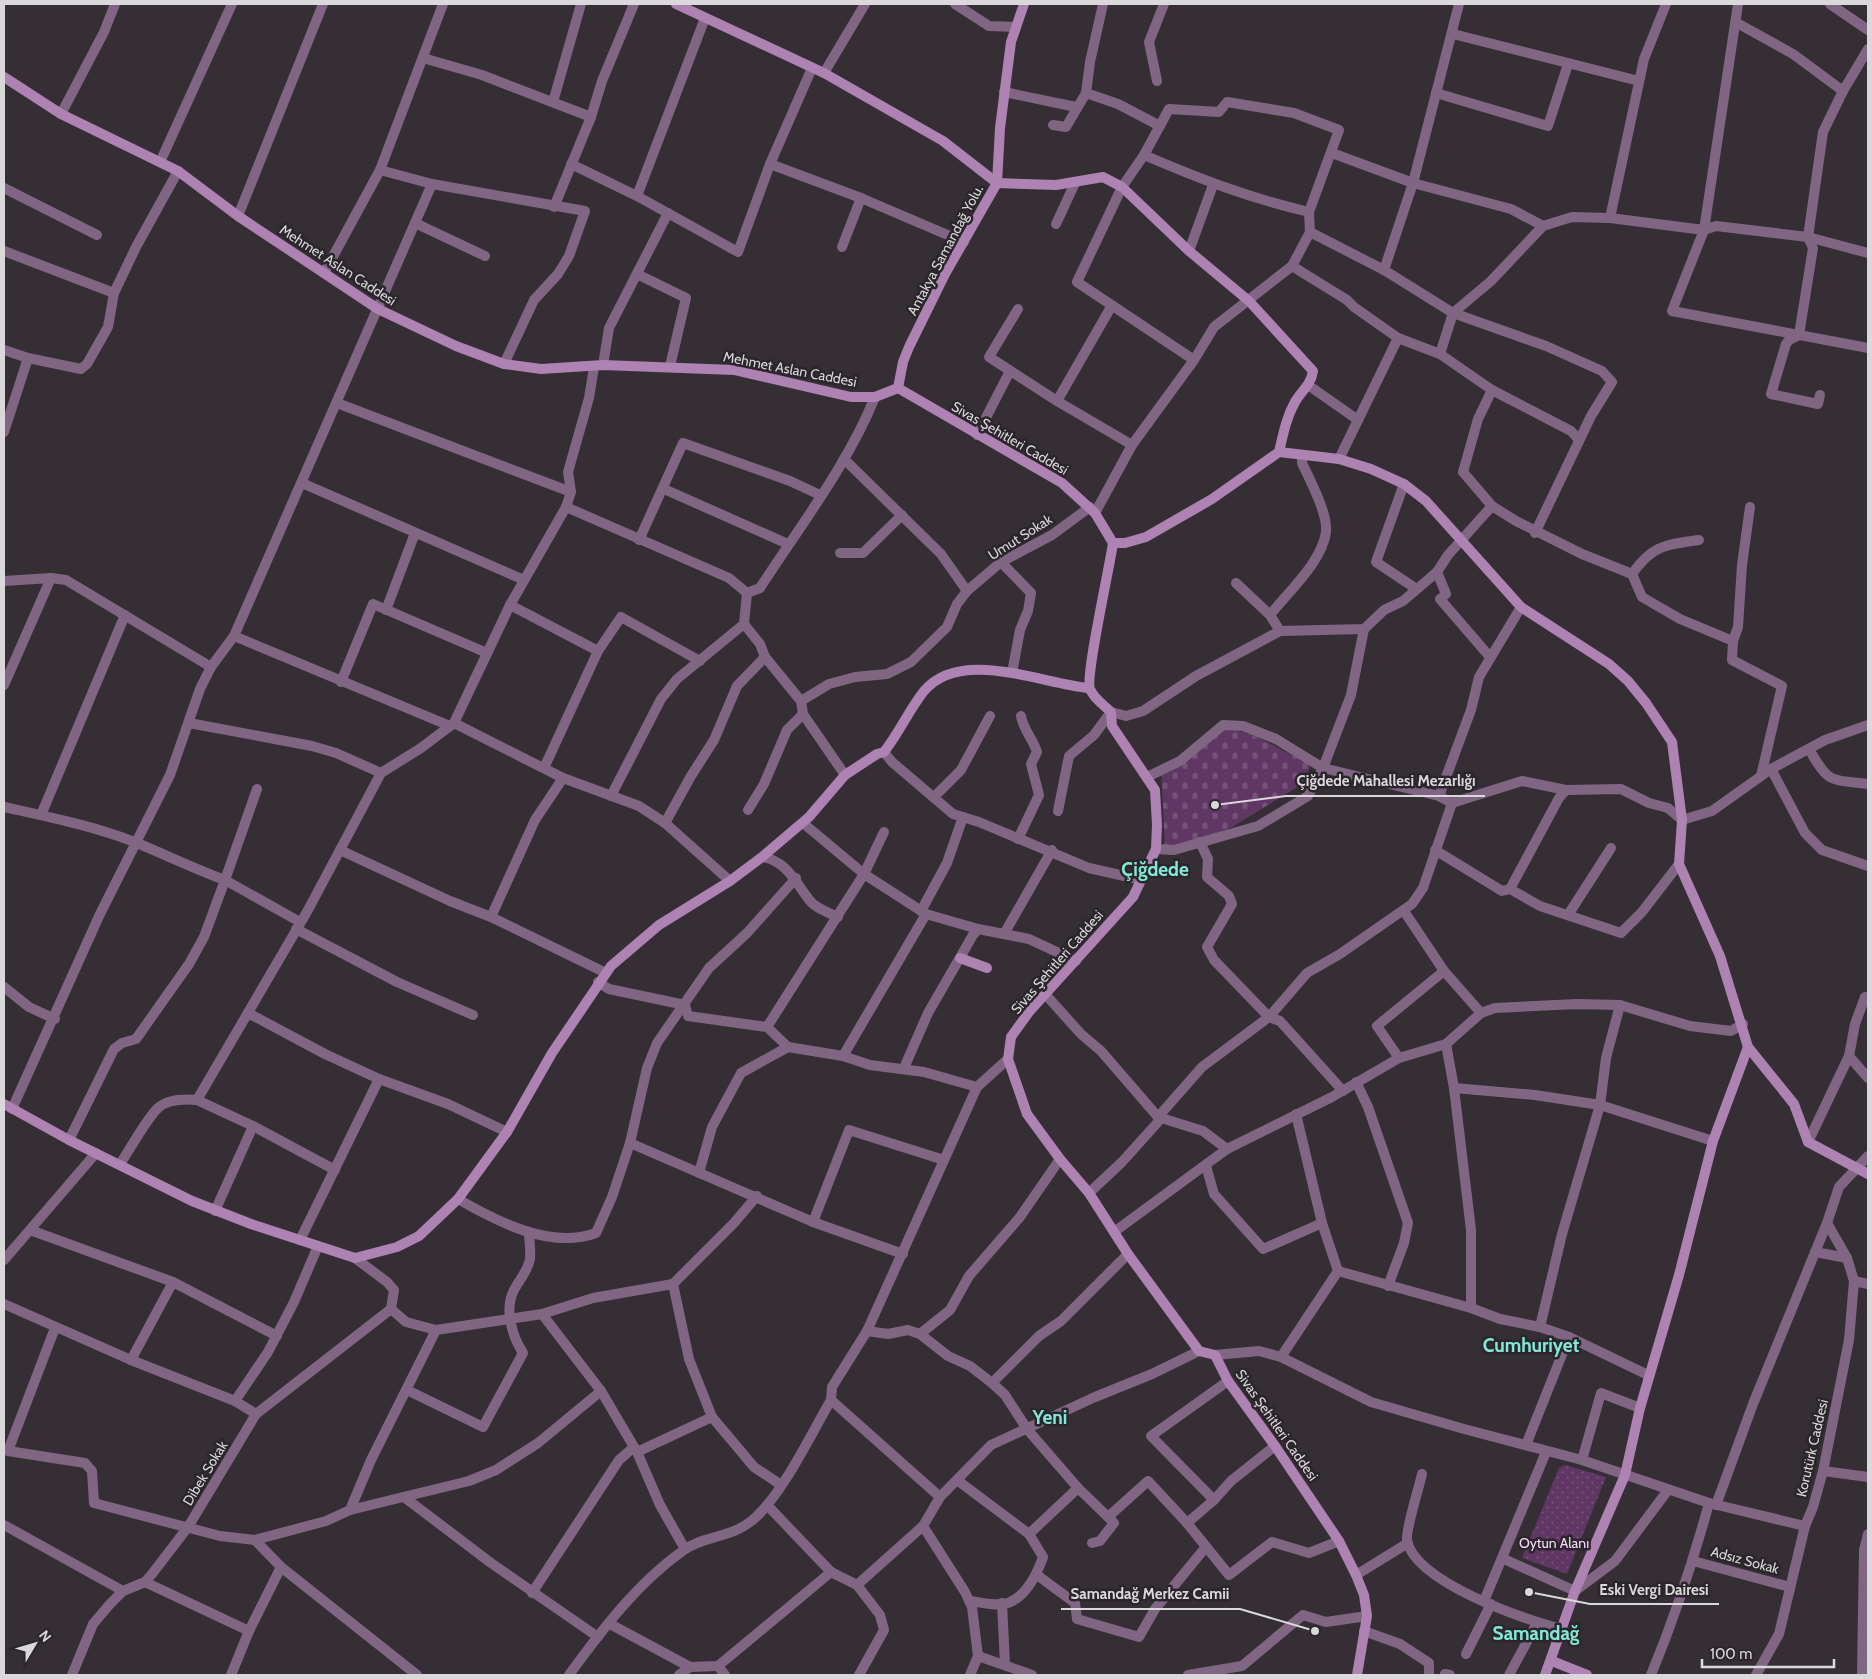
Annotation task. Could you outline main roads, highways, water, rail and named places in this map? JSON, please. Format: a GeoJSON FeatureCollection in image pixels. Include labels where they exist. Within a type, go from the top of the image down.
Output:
{"type":"FeatureCollection","features":[{"type":"Feature","properties":{"kind":"place","name":"Çiğdede Mahallesi Mezarlığı"},"geometry":{"type":"Point","coordinates":[1215,805]}},
{"type":"Feature","properties":{"kind":"place","name":"Eski Vergi Dairesi"},"geometry":{"type":"Point","coordinates":[1529,1592]}},
{"type":"Feature","properties":{"kind":"place","name":"Samandağ Merkez Camii"},"geometry":{"type":"Point","coordinates":[1315,1631]}},
{"type":"Feature","properties":{"kind":"district","name":"Çiğdede"},"geometry":{"type":"Point","coordinates":[1155,869]}},
{"type":"Feature","properties":{"kind":"district","name":"Cumhuriyet"},"geometry":{"type":"Point","coordinates":[1531,1345]}},
{"type":"Feature","properties":{"kind":"district","name":"Yeni"},"geometry":{"type":"Point","coordinates":[1050,1417]}},
{"type":"Feature","properties":{"kind":"district","name":"Samandağ"},"geometry":{"type":"Point","coordinates":[1536,1633]}},
{"type":"Feature","properties":{"kind":"park label","name":"Oytun Alanı"},"geometry":{"type":"Point","coordinates":[1554,1543]}}]}
